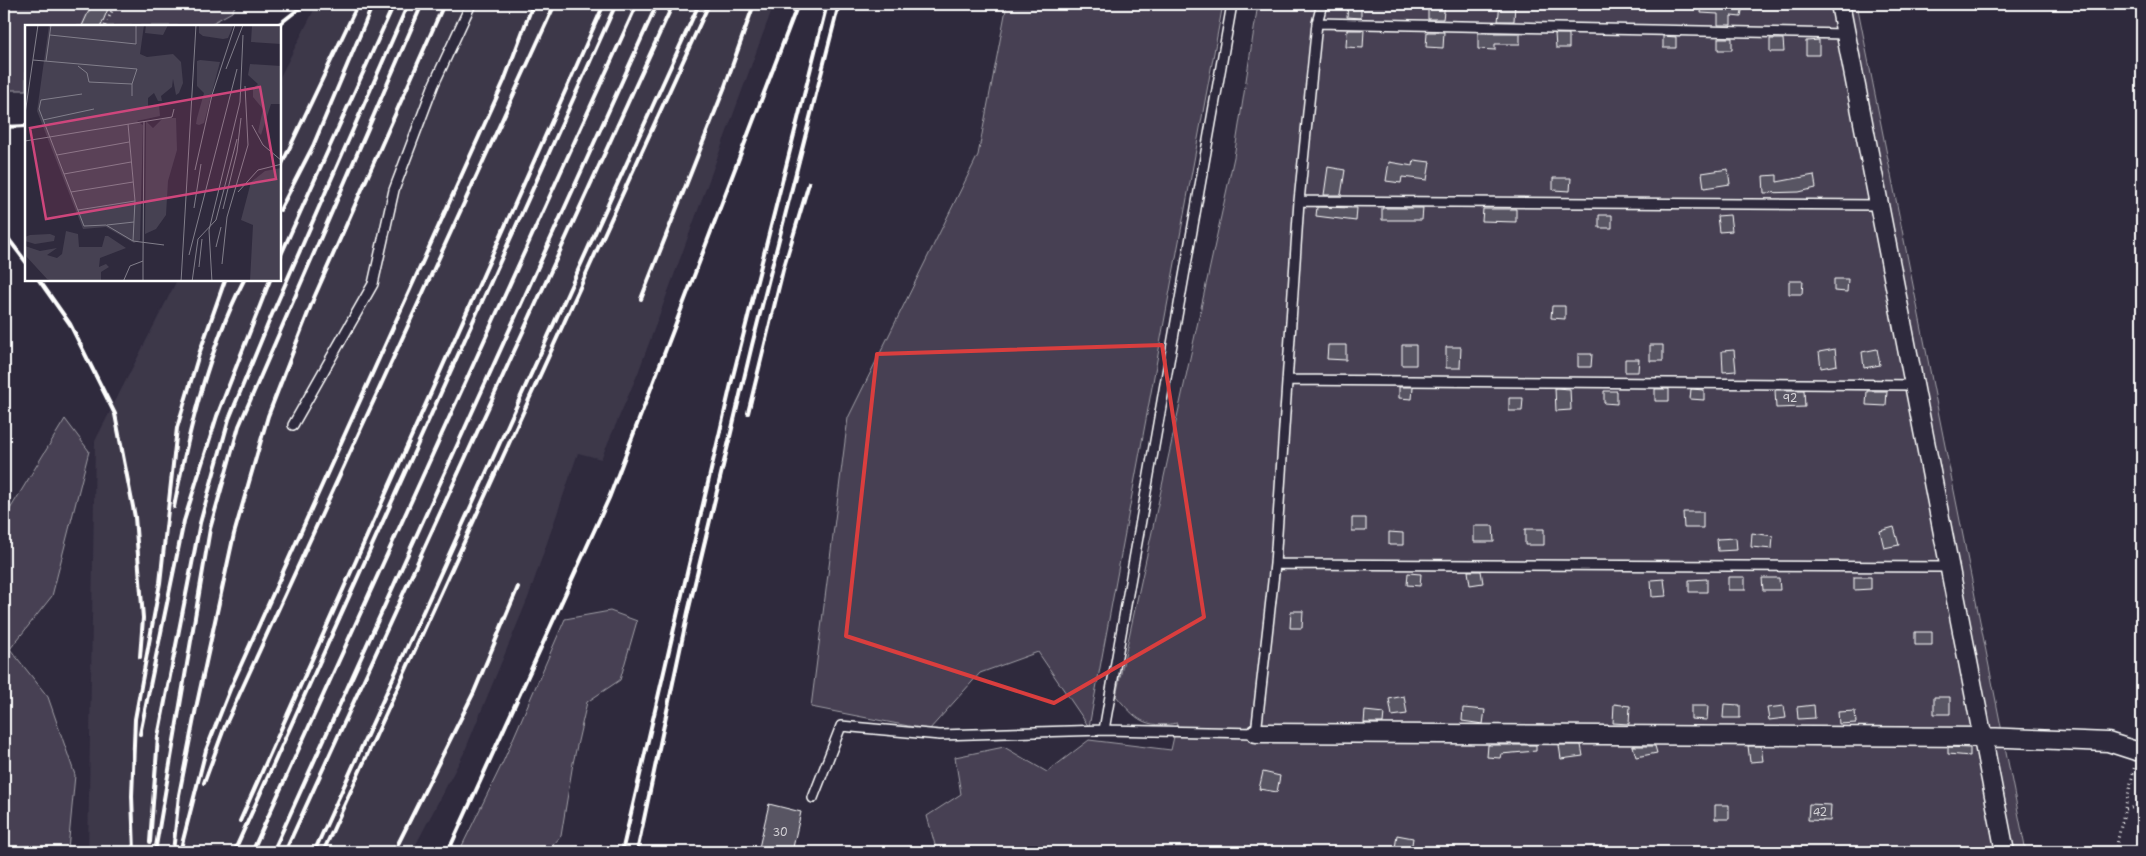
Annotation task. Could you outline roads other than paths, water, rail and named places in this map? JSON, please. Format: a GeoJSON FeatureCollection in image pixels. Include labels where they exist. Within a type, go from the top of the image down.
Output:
{"type":"FeatureCollection","features":[{"type":"Feature","properties":{"kind":"street"},"geometry":{"type":"LineString","coordinates":[[1840,4],[2005,852]]}},
{"type":"Feature","properties":{"kind":"street"},"geometry":{"type":"LineString","coordinates":[[1256,733],[1983,737],[2108,742],[2139,750]]}},
{"type":"Feature","properties":{"kind":"lane"},"geometry":{"type":"LineString","coordinates":[[293,424],[373,284],[394,190],[434,84],[471,4]]}},
{"type":"Feature","properties":{"kind":"lane"},"geometry":{"type":"LineString","coordinates":[[1104,730],[1232,4]]}},
{"type":"Feature","properties":{"kind":"lane"},"geometry":{"type":"LineString","coordinates":[[813,798],[841,726],[940,735],[1104,730],[1256,733],[1275,564],[1299,201],[1317,23],[1322,4]]}},
{"type":"Feature","properties":{"kind":"lane"},"geometry":{"type":"LineString","coordinates":[[1317,23],[1846,34]]}},
{"type":"Feature","properties":{"kind":"lane"},"geometry":{"type":"LineString","coordinates":[[1299,201],[1879,205]]}},
{"type":"Feature","properties":{"kind":"lane"},"geometry":{"type":"LineString","coordinates":[[1287,380],[1914,385]]}},
{"type":"Feature","properties":{"kind":"lane"},"geometry":{"type":"LineString","coordinates":[[1275,564],[1950,567]]}},
{"type":"Feature","properties":{"kind":"railway"},"geometry":{"type":"LineString","coordinates":[[278,25],[305,4]]}},
{"type":"Feature","properties":{"kind":"railway"},"geometry":{"type":"LineString","coordinates":[[281,166],[358,4]]}},
{"type":"Feature","properties":{"kind":"railway"},"geometry":{"type":"LineString","coordinates":[[281,208],[313,146],[373,4]]}},
{"type":"Feature","properties":{"kind":"railway"},"geometry":{"type":"LineString","coordinates":[[281,255],[394,4]]}},
{"type":"Feature","properties":{"kind":"railway"},"geometry":{"type":"LineString","coordinates":[[150,842],[158,737],[200,523],[229,419],[270,319],[408,4]]}},
{"type":"Feature","properties":{"kind":"railway"},"geometry":{"type":"LineString","coordinates":[[155,852],[210,529],[239,426],[422,4]]}},
{"type":"Feature","properties":{"kind":"railway"},"geometry":{"type":"LineString","coordinates":[[173,852],[179,795],[196,708],[234,534],[268,416],[313,300],[444,4]]}},
{"type":"Feature","properties":{"kind":"railway"},"geometry":{"type":"LineString","coordinates":[[180,852],[206,750],[231,687],[504,81],[533,4]]}},
{"type":"Feature","properties":{"kind":"railway"},"geometry":{"type":"LineString","coordinates":[[204,783],[225,726],[555,4]]}},
{"type":"Feature","properties":{"kind":"railway"},"geometry":{"type":"LineString","coordinates":[[240,821],[604,4]]}},
{"type":"Feature","properties":{"kind":"railway"},"geometry":{"type":"LineString","coordinates":[[234,852],[616,4]]}},
{"type":"Feature","properties":{"kind":"railway"},"geometry":{"type":"LineString","coordinates":[[252,852],[637,4]]}},
{"type":"Feature","properties":{"kind":"railway"},"geometry":{"type":"LineString","coordinates":[[273,852],[657,4]]}},
{"type":"Feature","properties":{"kind":"railway"},"geometry":{"type":"LineString","coordinates":[[285,852],[673,4]]}},
{"type":"Feature","properties":{"kind":"railway"},"geometry":{"type":"LineString","coordinates":[[314,852],[699,4]]}},
{"type":"Feature","properties":{"kind":"railway"},"geometry":{"type":"LineString","coordinates":[[323,852],[709,4]]}},
{"type":"Feature","properties":{"kind":"railway"},"geometry":{"type":"LineString","coordinates":[[641,299],[724,89],[754,4]]}},
{"type":"Feature","properties":{"kind":"railway"},"geometry":{"type":"LineString","coordinates":[[448,852],[609,498],[798,4]]}},
{"type":"Feature","properties":{"kind":"railway"},"geometry":{"type":"LineString","coordinates":[[622,852],[731,384],[827,4]]}},
{"type":"Feature","properties":{"kind":"railway"},"geometry":{"type":"LineString","coordinates":[[637,852],[688,612],[752,345],[839,4]]}},
{"type":"Feature","properties":{"kind":"railway"},"geometry":{"type":"LineString","coordinates":[[4,127],[25,126]]}},
{"type":"Feature","properties":{"kind":"railway"},"geometry":{"type":"LineString","coordinates":[[748,413],[783,270],[809,183]]}},
{"type":"Feature","properties":{"kind":"railway"},"geometry":{"type":"LineString","coordinates":[[4,233],[25,261]]}},
{"type":"Feature","properties":{"kind":"railway"},"geometry":{"type":"LineString","coordinates":[[40,281],[70,324],[115,414],[135,517],[143,618],[140,657]]}},
{"type":"Feature","properties":{"kind":"railway"},"geometry":{"type":"LineString","coordinates":[[134,852],[132,796],[135,719],[160,583],[177,428],[199,354],[225,281]]}},
{"type":"Feature","properties":{"kind":"railway"},"geometry":{"type":"LineString","coordinates":[[174,507],[201,391],[220,334],[244,281]]}},
{"type":"Feature","properties":{"kind":"railway"},"geometry":{"type":"LineString","coordinates":[[140,734],[184,521],[217,416],[270,281]]}},
{"type":"Feature","properties":{"kind":"railway"},"geometry":{"type":"LineString","coordinates":[[394,852],[474,692],[518,587]]}}]}
